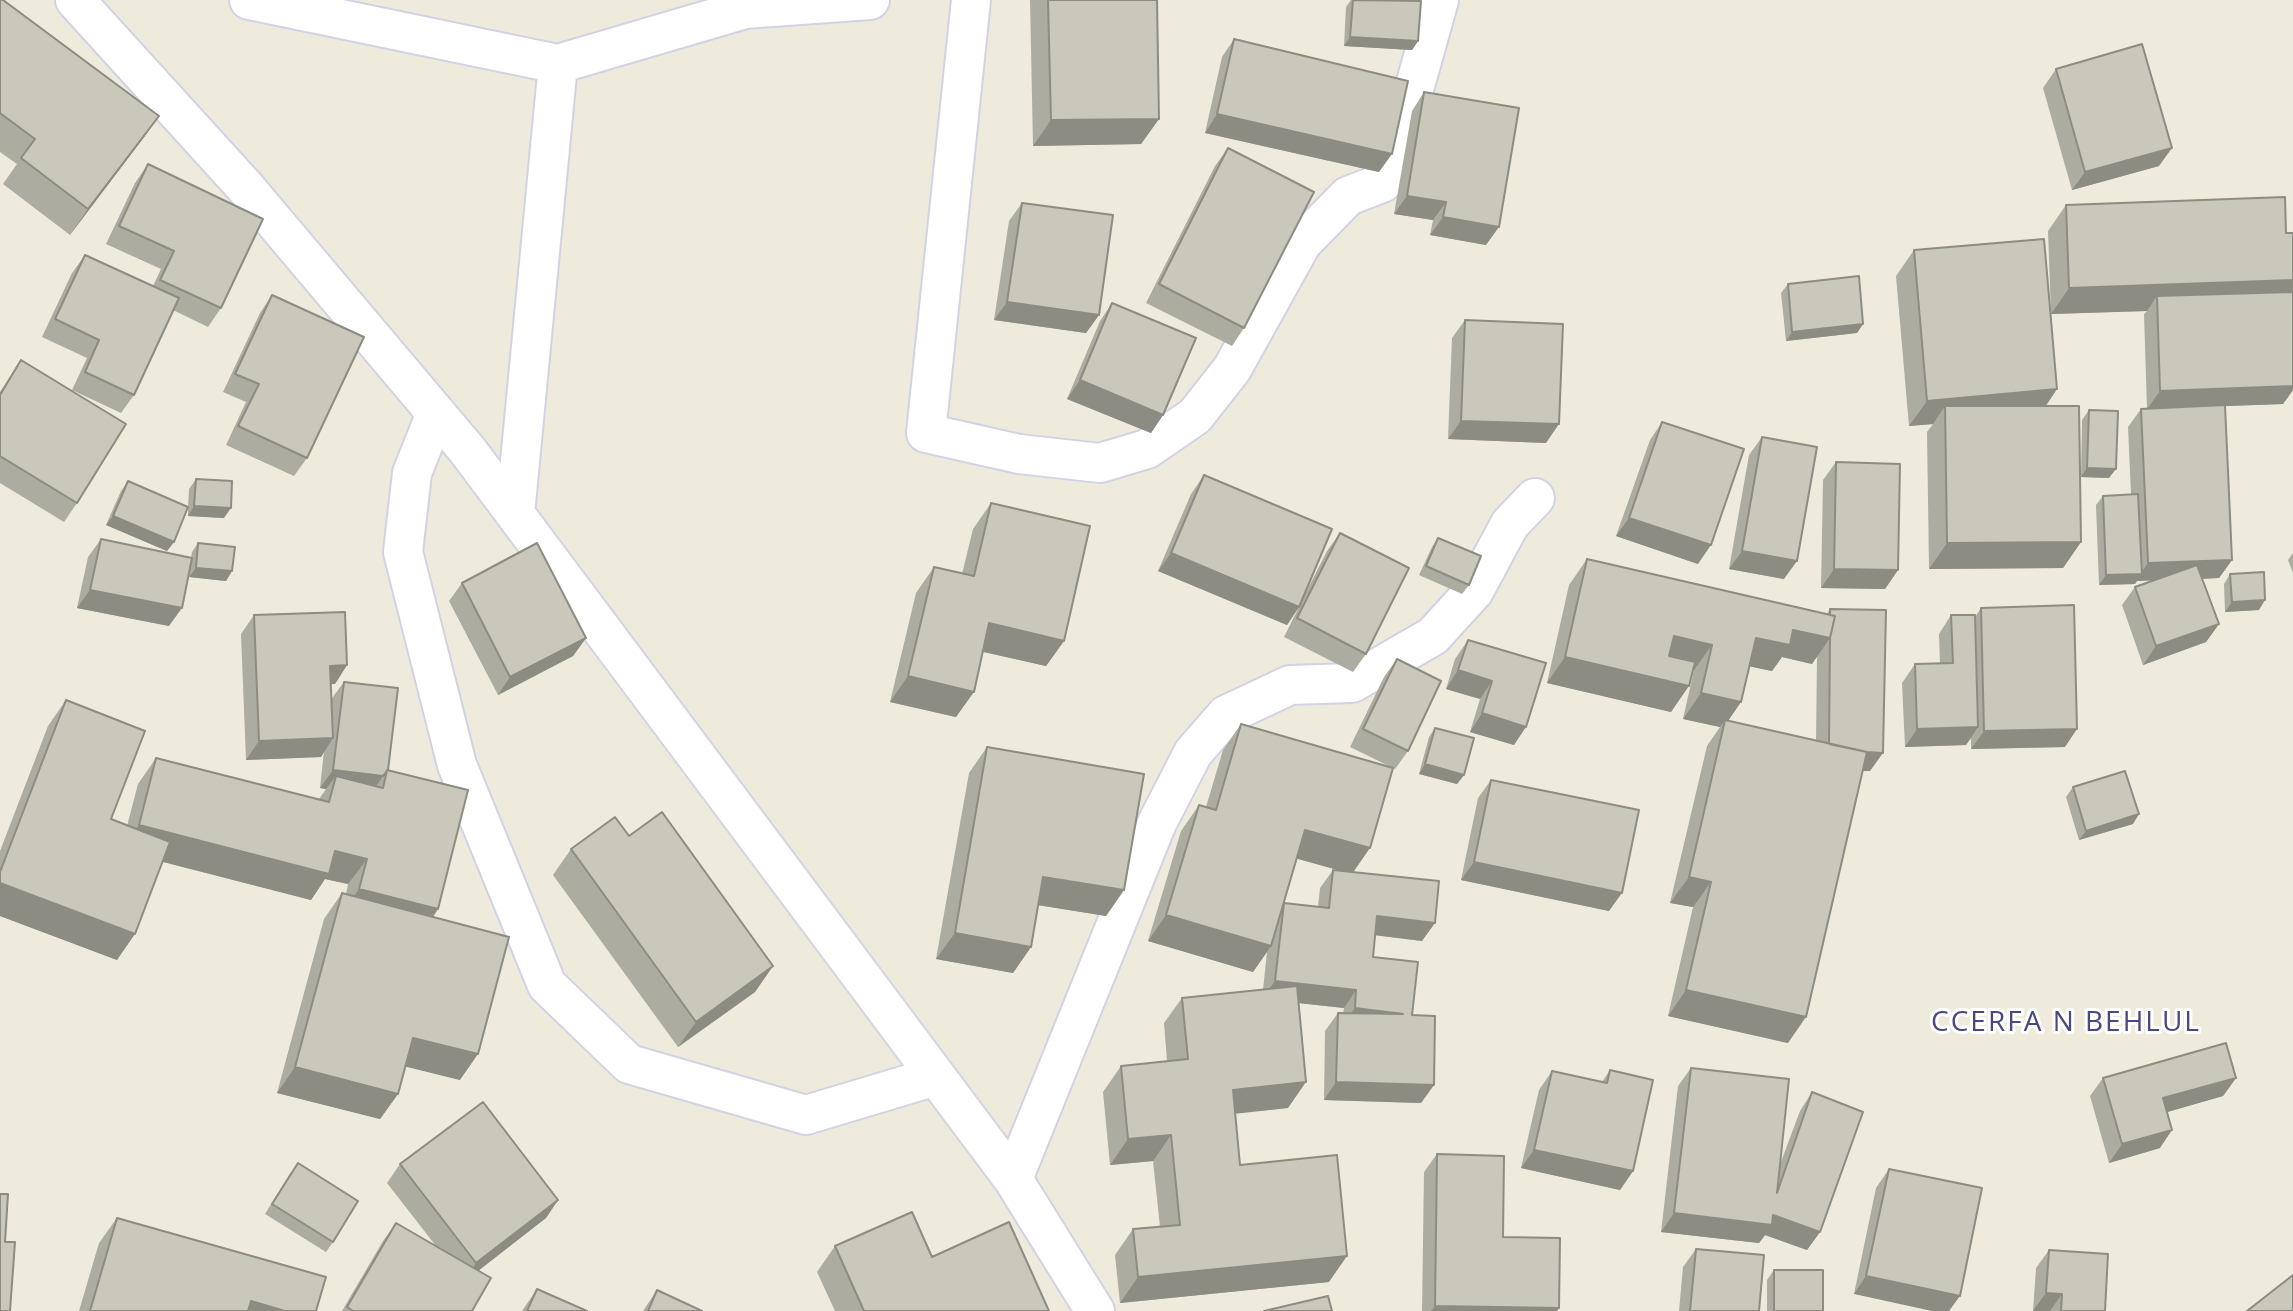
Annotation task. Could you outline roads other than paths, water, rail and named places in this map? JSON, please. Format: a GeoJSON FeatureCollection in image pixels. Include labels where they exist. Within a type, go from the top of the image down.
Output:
{"type":"FeatureCollection","features":[{"type":"Feature","properties":{"kind":"street"},"geometry":{"type":"LineString","coordinates":[[75,0],[247,188],[436,413],[515,514],[1013,1179],[1095,1311]]}},
{"type":"Feature","properties":{"kind":"street"},"geometry":{"type":"LineString","coordinates":[[249,0],[558,64],[745,9],[870,0]]}},
{"type":"Feature","properties":{"kind":"street"},"geometry":{"type":"LineString","coordinates":[[971,0],[926,433],[1019,454],[1100,463],[1147,449],[1195,416],[1232,369],[1302,243],[1348,196],[1382,183],[1413,93],[1440,0]]}},
{"type":"Feature","properties":{"kind":"street"},"geometry":{"type":"LineString","coordinates":[[515,514],[558,64]]}},
{"type":"Feature","properties":{"kind":"street"},"geometry":{"type":"LineString","coordinates":[[436,413],[412,472],[403,552],[457,765],[547,985],[629,1064],[806,1115],[936,1076]]}},
{"type":"Feature","properties":{"kind":"street"},"geometry":{"type":"LineString","coordinates":[[1013,1179],[1157,823],[1193,753],[1226,715],[1290,685],[1352,683],[1433,636],[1474,591],[1510,524],[1535,498]]}},
{"type":"Feature","properties":{"kind":"district","name":"CCERFA N BEHLUL"},"geometry":{"type":"Point","coordinates":[2066,1023]}}]}
